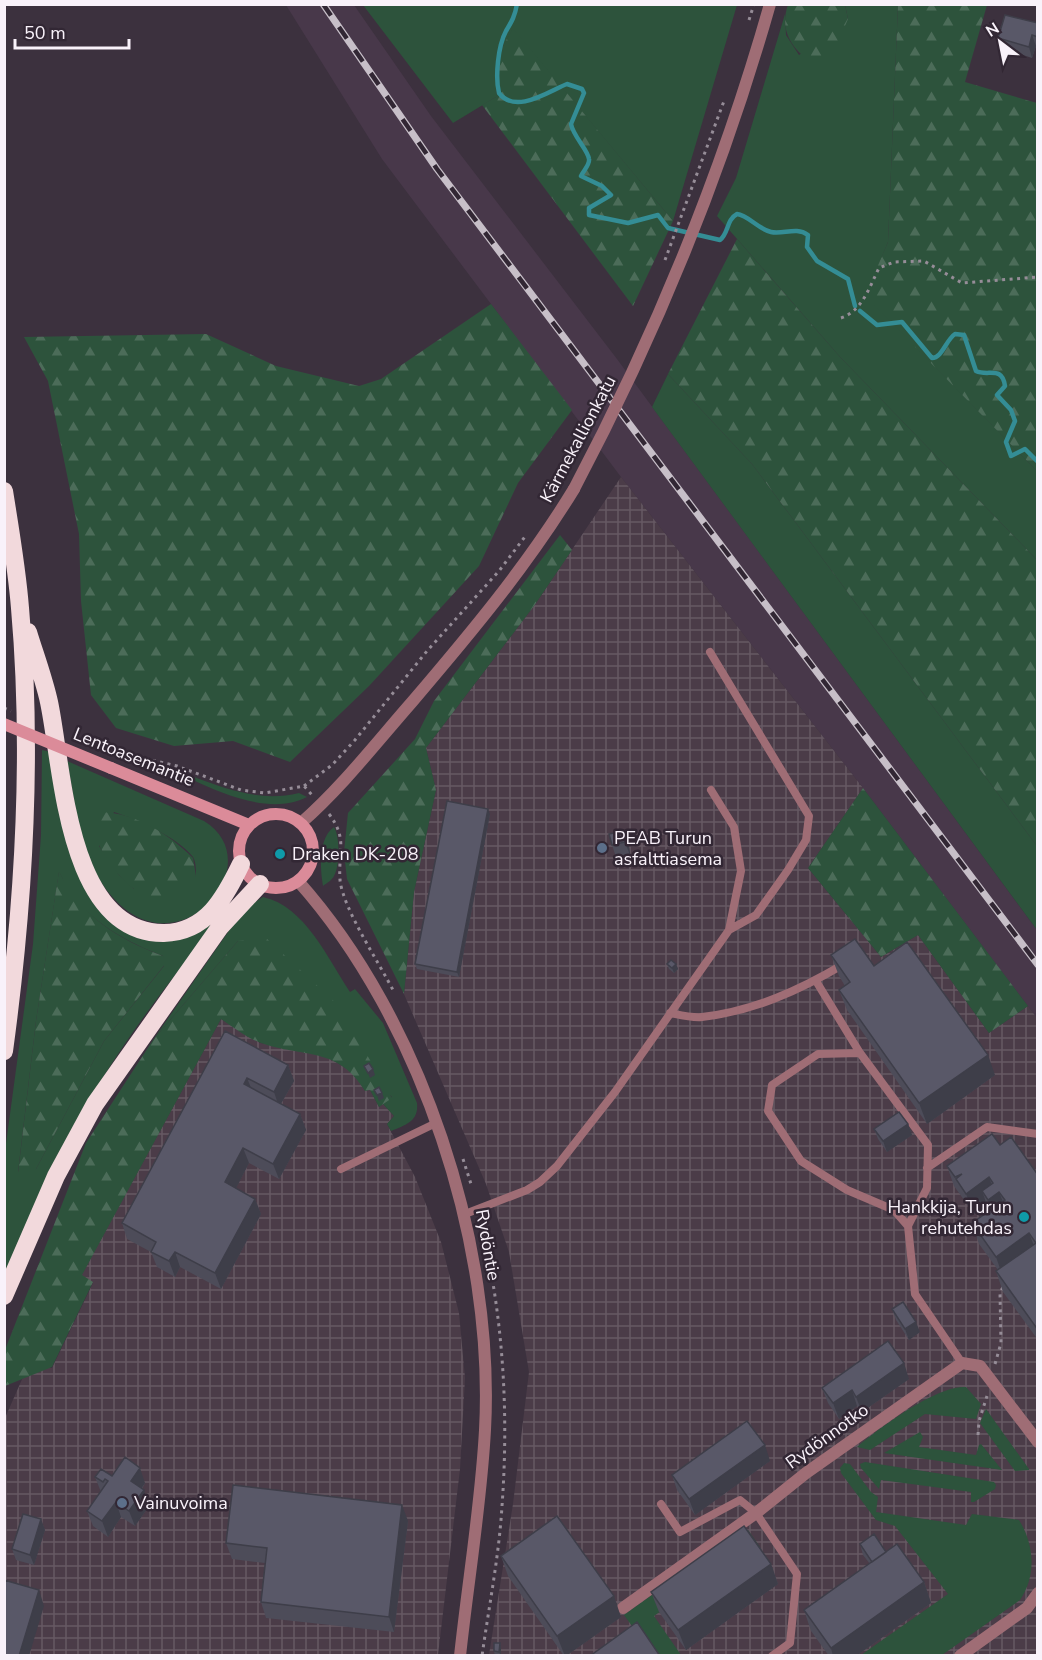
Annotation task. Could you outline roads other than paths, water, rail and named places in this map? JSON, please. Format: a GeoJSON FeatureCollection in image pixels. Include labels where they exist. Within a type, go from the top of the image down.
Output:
{"type":"FeatureCollection","features":[{"type":"Feature","properties":{"kind":"highway"},"geometry":{"type":"LineString","coordinates":[[4,490],[20,608],[27,773],[26,840],[15,970],[4,1052]]}},
{"type":"Feature","properties":{"kind":"highway"},"geometry":{"type":"LineString","coordinates":[[20,608],[48,701],[72,833],[84,870],[100,897],[118,915],[141,928],[154,932],[174,932],[198,924],[213,912],[226,896],[241,864]]}},
{"type":"Feature","properties":{"kind":"highway"},"geometry":{"type":"LineString","coordinates":[[4,1296],[56,1176],[94,1104],[220,927],[260,884]]}},
{"type":"Feature","properties":{"kind":"main road","name":"Lentoasemantie"},"geometry":{"type":"LineString","coordinates":[[4,723],[249,825]]}},
{"type":"Feature","properties":{"kind":"main road"},"geometry":{"type":"LineString","coordinates":[[268,814],[279,814],[301,823],[312,840],[314,850],[309,869],[298,881],[276,888],[253,880],[241,864],[239,847],[249,825],[268,814]]}},
{"type":"Feature","properties":{"kind":"street","name":"Kärmekallionkatu"},"geometry":{"type":"LineString","coordinates":[[301,823],[321,805],[379,741],[488,612],[546,535],[574,489],[635,371],[666,302],[724,149],[770,4]]}},
{"type":"Feature","properties":{"kind":"street","name":"Rydöntie"},"geometry":{"type":"LineString","coordinates":[[298,881],[350,949],[376,989],[435,1122],[465,1214],[481,1312],[485,1430],[459,1656]]}},
{"type":"Feature","properties":{"kind":"street"},"geometry":{"type":"LineString","coordinates":[[962,1363],[980,1366],[1038,1442]]}},
{"type":"Feature","properties":{"kind":"street","name":"Rydönnotko"},"geometry":{"type":"LineString","coordinates":[[623,1608],[756,1513],[806,1473],[962,1363]]}},
{"type":"Feature","properties":{"kind":"street"},"geometry":{"type":"LineString","coordinates":[[960,1656],[1027,1608],[1038,1593]]}},
{"type":"Feature","properties":{"kind":"lane"},"geometry":{"type":"LineString","coordinates":[[710,652],[809,816],[806,840],[788,870],[756,915],[729,930]]}},
{"type":"Feature","properties":{"kind":"lane"},"geometry":{"type":"LineString","coordinates":[[465,1214],[540,1182],[557,1166],[615,1092],[729,930],[741,871],[734,827],[711,789]]}},
{"type":"Feature","properties":{"kind":"lane"},"geometry":{"type":"LineString","coordinates":[[670,1013],[700,1018],[771,1001],[816,981],[850,961]]}},
{"type":"Feature","properties":{"kind":"lane"},"geometry":{"type":"LineString","coordinates":[[816,981],[860,1053],[928,1145],[927,1188],[908,1226],[915,1294],[962,1363]]}},
{"type":"Feature","properties":{"kind":"lane"},"geometry":{"type":"LineString","coordinates":[[860,1053],[818,1054],[772,1085],[768,1111],[801,1161],[847,1190],[894,1210],[908,1226]]}},
{"type":"Feature","properties":{"kind":"lane"},"geometry":{"type":"LineString","coordinates":[[341,1169],[435,1122]]}},
{"type":"Feature","properties":{"kind":"lane"},"geometry":{"type":"LineString","coordinates":[[927,1168],[987,1127],[1038,1134]]}},
{"type":"Feature","properties":{"kind":"lane"},"geometry":{"type":"LineString","coordinates":[[661,1504],[680,1532],[740,1500],[756,1513],[797,1574],[790,1643],[772,1656]]}},
{"type":"Feature","properties":{"kind":"waterway"},"geometry":{"type":"LineString","coordinates":[[517,4],[499,53],[497,79],[499,93],[506,99],[523,102],[567,84],[582,89],[584,93],[571,124],[589,159],[581,176],[602,186],[611,195],[589,208],[589,215],[628,223],[658,215],[668,228],[720,240],[737,214],[771,232],[803,232],[808,235],[807,247],[817,261],[848,279],[855,306]]}},
{"type":"Feature","properties":{"kind":"waterway"},"geometry":{"type":"LineString","coordinates":[[860,311],[877,325],[902,322],[932,358],[939,355],[955,334],[964,335],[976,371],[998,374],[1003,380],[1005,386],[997,395],[1011,410],[1015,421],[1006,442],[1011,456],[1025,449],[1038,462]]}},
{"type":"Feature","properties":{"kind":"railway"},"geometry":{"type":"LineString","coordinates":[[323,4],[437,169],[1038,965]]}},
{"type":"Feature","properties":{"kind":"place","name":"PEAB Turun asfalttiasema"},"geometry":{"type":"Point","coordinates":[602,848]}},
{"type":"Feature","properties":{"kind":"place","name":"Draken DK-208"},"geometry":{"type":"Point","coordinates":[280,854]}},
{"type":"Feature","properties":{"kind":"place","name":"Hankkija, Turun rehutehdas"},"geometry":{"type":"Point","coordinates":[1024,1217]}},
{"type":"Feature","properties":{"kind":"place","name":"Vainuvoima"},"geometry":{"type":"Point","coordinates":[122,1503]}}]}
